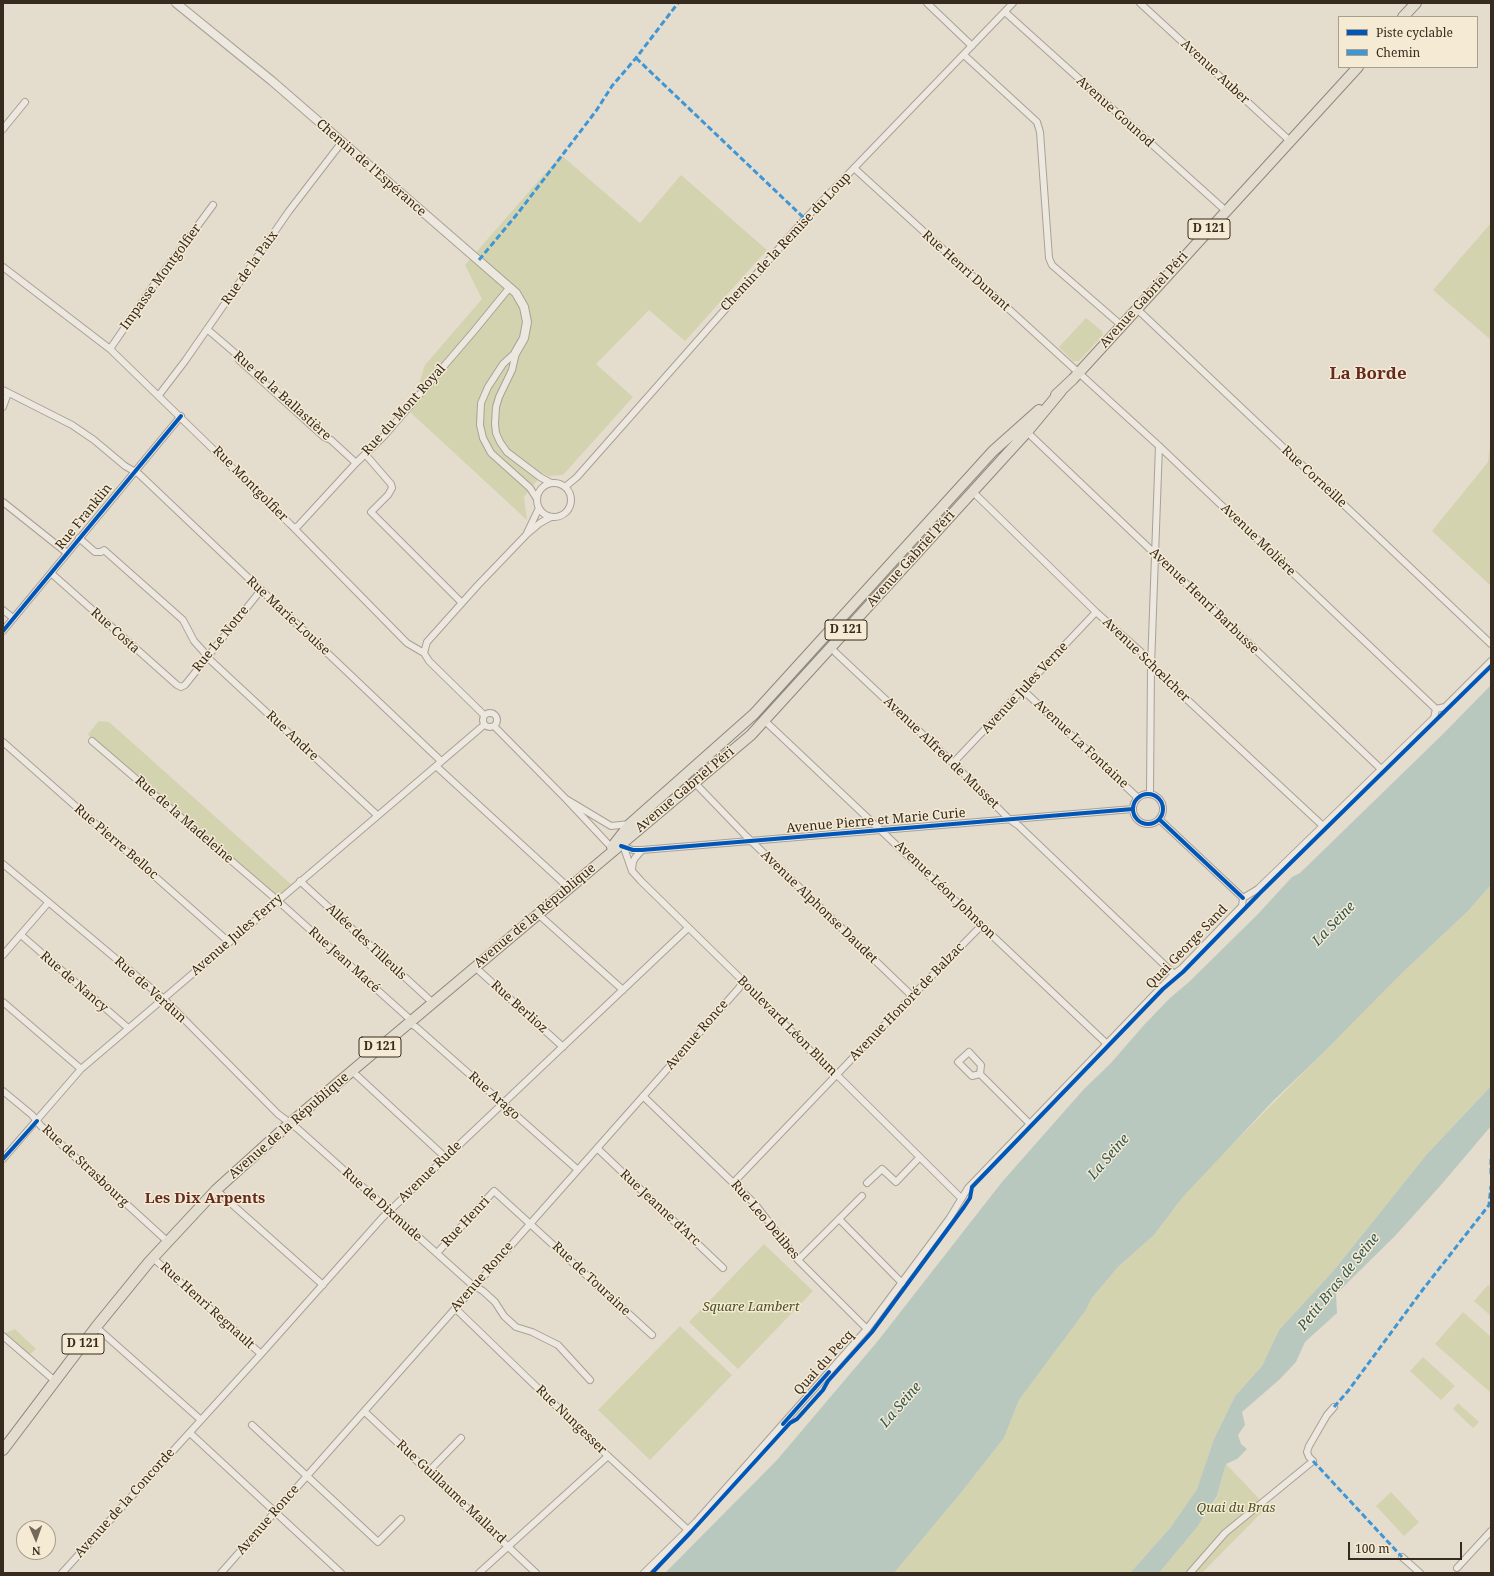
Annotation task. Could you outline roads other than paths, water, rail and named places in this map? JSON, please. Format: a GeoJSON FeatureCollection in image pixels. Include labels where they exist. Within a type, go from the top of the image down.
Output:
{"type":"FeatureCollection","features":[{"type":"Feature","properties":{"kind":"main road"},"geometry":{"type":"LineString","coordinates":[[1404,16],[1416,3]]}},
{"type":"Feature","properties":{"kind":"main road","name":"Avenue Gabriel Péri"},"geometry":{"type":"LineString","coordinates":[[617,848],[630,824],[754,714],[993,451],[1079,373],[1121,325],[1357,68]]}},
{"type":"Feature","properties":{"kind":"main road","name":"Avenue Gabriel Péri"},"geometry":{"type":"LineString","coordinates":[[617,848],[765,721],[910,562],[972,491],[1028,432],[1060,391]]}},
{"type":"Feature","properties":{"kind":"main road","name":"Avenue de la République"},"geometry":{"type":"LineString","coordinates":[[3,1450],[96,1327],[167,1241],[216,1190],[289,1124],[617,848]]}},
{"type":"Feature","properties":{"kind":"street","name":"Chemin de l'Espérance"},"geometry":{"type":"LineString","coordinates":[[176,3],[272,81],[510,287],[521,300],[526,314],[526,330],[516,352],[512,370],[496,407],[496,433],[507,452],[540,477],[551,483]]}},
{"type":"Feature","properties":{"kind":"street"},"geometry":{"type":"LineString","coordinates":[[927,3],[972,46]]}},
{"type":"Feature","properties":{"kind":"street","name":"Chemin de la Remise du Loup"},"geometry":{"type":"LineString","coordinates":[[565,487],[582,471],[805,219],[1014,3]]}},
{"type":"Feature","properties":{"kind":"street","name":"Avenue Auber"},"geometry":{"type":"LineString","coordinates":[[1140,3],[1290,141]]}},
{"type":"Feature","properties":{"kind":"street","name":"Avenue Gounod"},"geometry":{"type":"LineString","coordinates":[[1005,12],[1226,211]]}},
{"type":"Feature","properties":{"kind":"street"},"geometry":{"type":"LineString","coordinates":[[964,55],[1037,122],[1040,132],[1049,258],[1052,265],[1121,325]]}},
{"type":"Feature","properties":{"kind":"street"},"geometry":{"type":"LineString","coordinates":[[3,129],[25,102]]}},
{"type":"Feature","properties":{"kind":"street","name":"Rue de la Paix"},"geometry":{"type":"LineString","coordinates":[[159,395],[289,211],[342,142]]}},
{"type":"Feature","properties":{"kind":"street","name":"Rue Henri Dunant"},"geometry":{"type":"LineString","coordinates":[[854,168],[1079,373]]}},
{"type":"Feature","properties":{"kind":"street","name":"Impasse Montgolfier"},"geometry":{"type":"LineString","coordinates":[[110,348],[213,205]]}},
{"type":"Feature","properties":{"kind":"street","name":"Rue Montgolfier"},"geometry":{"type":"LineString","coordinates":[[3,267],[110,348],[294,528],[407,643],[424,653],[429,662],[484,715],[489,713],[495,715],[497,722],[494,726],[617,848]]}},
{"type":"Feature","properties":{"kind":"street","name":"Rue du Mont Royal"},"geometry":{"type":"LineString","coordinates":[[294,528],[298,526],[408,409],[510,287]]}},
{"type":"Feature","properties":{"kind":"street","name":"Rue Corneille"},"geometry":{"type":"LineString","coordinates":[[1137,309],[1491,644]]}},
{"type":"Feature","properties":{"kind":"street","name":"Rue de la Ballastière"},"geometry":{"type":"LineString","coordinates":[[207,329],[235,353],[239,360],[324,437],[331,440],[356,463]]}},
{"type":"Feature","properties":{"kind":"street","name":"Chemin de l'Espérance"},"geometry":{"type":"LineString","coordinates":[[516,352],[504,364],[488,387],[480,408],[480,429],[485,443],[491,453],[527,484],[537,499]]}},
{"type":"Feature","properties":{"kind":"street","name":"Avenue Molière"},"geometry":{"type":"LineString","coordinates":[[1079,373],[1159,446],[1436,709]]}},
{"type":"Feature","properties":{"kind":"street"},"geometry":{"type":"LineString","coordinates":[[3,407],[6,391]]}},
{"type":"Feature","properties":{"kind":"street","name":"Rue Marie-Louise"},"geometry":{"type":"LineString","coordinates":[[6,391],[72,425],[94,440],[125,466],[135,470],[441,761]]}},
{"type":"Feature","properties":{"kind":"street","name":"Rue Franklin"},"geometry":{"type":"LineString","coordinates":[[3,631],[181,416]]}},
{"type":"Feature","properties":{"kind":"street","name":"Avenue Henri Barbusse"},"geometry":{"type":"LineString","coordinates":[[1028,432],[1381,769]]}},
{"type":"Feature","properties":{"kind":"street"},"geometry":{"type":"LineString","coordinates":[[1150,794],[1151,666],[1159,446]]}},
{"type":"Feature","properties":{"kind":"street"},"geometry":{"type":"LineString","coordinates":[[365,454],[389,480],[392,488],[388,496],[371,512],[462,603]]}},
{"type":"Feature","properties":{"kind":"street"},"geometry":{"type":"LineString","coordinates":[[424,653],[427,642],[526,534],[540,523],[551,517],[563,515],[569,508],[571,504],[570,495],[561,484],[551,483],[541,489],[537,499],[539,508],[546,515],[551,517]]}},
{"type":"Feature","properties":{"kind":"street","name":"Avenue Schœlcher"},"geometry":{"type":"LineString","coordinates":[[972,491],[1096,612],[1141,652],[1151,666],[1323,826]]}},
{"type":"Feature","properties":{"kind":"street"},"geometry":{"type":"LineString","coordinates":[[3,502],[66,554]]}},
{"type":"Feature","properties":{"kind":"street"},"geometry":{"type":"LineString","coordinates":[[526,534],[539,508]]}},
{"type":"Feature","properties":{"kind":"street","name":"Rue Andre"},"geometry":{"type":"LineString","coordinates":[[79,538],[95,552],[101,552],[104,550],[183,620],[194,641],[207,657],[377,815]]}},
{"type":"Feature","properties":{"kind":"street","name":"Rue Costa"},"geometry":{"type":"LineString","coordinates":[[51,573],[181,687]]}},
{"type":"Feature","properties":{"kind":"street","name":"Rue Le Notre"},"geometry":{"type":"LineString","coordinates":[[181,687],[185,685],[261,590]]}},
{"type":"Feature","properties":{"kind":"street"},"geometry":{"type":"LineString","coordinates":[[3,610],[13,618]]}},
{"type":"Feature","properties":{"kind":"street","name":"Avenue Jules Verne"},"geometry":{"type":"LineString","coordinates":[[953,763],[1024,690],[1096,612]]}},
{"type":"Feature","properties":{"kind":"street","name":"Avenue Alfred de Musset"},"geometry":{"type":"LineString","coordinates":[[831,647],[953,763],[1009,819],[1019,826],[1174,974]]}},
{"type":"Feature","properties":{"kind":"street","name":"Quai George Sand"},"geometry":{"type":"LineString","coordinates":[[961,1198],[968,1188],[1106,1044],[1242,906],[1243,898],[1258,889],[1434,718],[1436,709],[1445,707],[1491,660]]}},
{"type":"Feature","properties":{"kind":"street","name":"Avenue La Fontaine"},"geometry":{"type":"LineString","coordinates":[[1024,690],[1138,798]]}},
{"type":"Feature","properties":{"kind":"street"},"geometry":{"type":"LineString","coordinates":[[484,715],[482,721],[484,725],[488,727],[494,726]]}},
{"type":"Feature","properties":{"kind":"street","name":"Avenue Léon Johnson"},"geometry":{"type":"LineString","coordinates":[[765,721],[880,830],[890,837],[981,926],[1106,1044]]}},
{"type":"Feature","properties":{"kind":"street","name":"Avenue Jules Ferry"},"geometry":{"type":"LineString","coordinates":[[3,1159],[80,1069],[484,725]]}},
{"type":"Feature","properties":{"kind":"street","name":"Rue de la Madeleine"},"geometry":{"type":"LineString","coordinates":[[92,741],[277,900]]}},
{"type":"Feature","properties":{"kind":"street","name":"Rue Pierre Belloc"},"geometry":{"type":"LineString","coordinates":[[3,742],[229,942]]}},
{"type":"Feature","properties":{"kind":"street"},"geometry":{"type":"LineString","coordinates":[[436,766],[568,888]]}},
{"type":"Feature","properties":{"kind":"street","name":"Avenue Alphonse Daudet"},"geometry":{"type":"LineString","coordinates":[[694,782],[752,842],[912,996]]}},
{"type":"Feature","properties":{"kind":"street"},"geometry":{"type":"LineString","coordinates":[[1145,794],[1150,794],[1159,798],[1163,804],[1162,814],[1159,819],[1150,824],[1137,818],[1133,810],[1135,802],[1138,798],[1145,794]]}},
{"type":"Feature","properties":{"kind":"street","name":"Rue Montgolfier"},"geometry":{"type":"LineString","coordinates":[[566,799],[612,826],[630,824]]}},
{"type":"Feature","properties":{"kind":"street","name":"Avenue Pierre et Marie Curie"},"geometry":{"type":"LineString","coordinates":[[617,848],[642,850],[752,842],[1009,819],[1133,810]]}},
{"type":"Feature","properties":{"kind":"street"},"geometry":{"type":"LineString","coordinates":[[1159,819],[1243,898]]}},
{"type":"Feature","properties":{"kind":"street","name":"Boulevard Léon Blum"},"geometry":{"type":"LineString","coordinates":[[617,848],[632,871],[688,928],[743,981],[829,1070],[837,1075],[961,1198]]}},
{"type":"Feature","properties":{"kind":"street"},"geometry":{"type":"LineString","coordinates":[[632,871],[633,862],[642,850]]}},
{"type":"Feature","properties":{"kind":"street","name":"Rue de Verdun"},"geometry":{"type":"LineString","coordinates":[[3,864],[164,999],[289,1124]]}},
{"type":"Feature","properties":{"kind":"street","name":"Allée des Tilleuls"},"geometry":{"type":"LineString","coordinates":[[300,881],[433,1003]]}},
{"type":"Feature","properties":{"kind":"street","name":"Rue Jean Macé"},"geometry":{"type":"LineString","coordinates":[[277,900],[411,1022]]}},
{"type":"Feature","properties":{"kind":"street"},"geometry":{"type":"LineString","coordinates":[[3,955],[48,903]]}},
{"type":"Feature","properties":{"kind":"street"},"geometry":{"type":"LineString","coordinates":[[538,914],[623,990]]}},
{"type":"Feature","properties":{"kind":"street","name":"Avenue Honoré de Balzac"},"geometry":{"type":"LineString","coordinates":[[734,1182],[981,926]]}},
{"type":"Feature","properties":{"kind":"street","name":"Avenue Rude"},"geometry":{"type":"LineString","coordinates":[[190,1433],[389,1211],[688,928]]}},
{"type":"Feature","properties":{"kind":"street","name":"Rue de Nancy"},"geometry":{"type":"LineString","coordinates":[[21,935],[128,1028]]}},
{"type":"Feature","properties":{"kind":"street","name":"Rue Berlioz"},"geometry":{"type":"LineString","coordinates":[[475,968],[563,1047]]}},
{"type":"Feature","properties":{"kind":"street","name":"Avenue Ronce"},"geometry":{"type":"LineString","coordinates":[[221,1573],[739,988],[743,981]]}},
{"type":"Feature","properties":{"kind":"street"},"geometry":{"type":"LineString","coordinates":[[3,1002],[80,1069]]}},
{"type":"Feature","properties":{"kind":"street","name":"Rue Arago"},"geometry":{"type":"LineString","coordinates":[[411,1022],[578,1170]]}},
{"type":"Feature","properties":{"kind":"street"},"geometry":{"type":"LineString","coordinates":[[352,1071],[446,1157]]}},
{"type":"Feature","properties":{"kind":"street"},"geometry":{"type":"LineString","coordinates":[[980,1074],[1030,1124]]}},
{"type":"Feature","properties":{"kind":"street","name":"Rue de Strasbourg"},"geometry":{"type":"LineString","coordinates":[[3,1091],[167,1241]]}},
{"type":"Feature","properties":{"kind":"street","name":"Rue Leo Delibes"},"geometry":{"type":"LineString","coordinates":[[643,1096],[734,1182],[755,1204],[798,1260],[867,1329]]}},
{"type":"Feature","properties":{"kind":"street","name":"Rue de Dixmude"},"geometry":{"type":"LineString","coordinates":[[289,1124],[298,1129],[474,1287],[483,1291],[495,1302],[504,1316],[516,1327],[532,1332],[558,1345],[590,1380]]}},
{"type":"Feature","properties":{"kind":"street","name":"Rue Jeanne d'Arc"},"geometry":{"type":"LineString","coordinates":[[597,1148],[723,1268]]}},
{"type":"Feature","properties":{"kind":"street"},"geometry":{"type":"LineString","coordinates":[[867,1183],[882,1169],[896,1182],[919,1158]]}},
{"type":"Feature","properties":{"kind":"street"},"geometry":{"type":"LineString","coordinates":[[216,1190],[322,1285]]}},
{"type":"Feature","properties":{"kind":"street","name":"Rue Henri"},"geometry":{"type":"LineString","coordinates":[[437,1253],[494,1191],[530,1223]]}},
{"type":"Feature","properties":{"kind":"street"},"geometry":{"type":"LineString","coordinates":[[798,1260],[862,1196]]}},
{"type":"Feature","properties":{"kind":"street","name":"Quai du Pecq"},"geometry":{"type":"LineString","coordinates":[[644,1573],[688,1530],[867,1329],[949,1219],[961,1198]]}},
{"type":"Feature","properties":{"kind":"street"},"geometry":{"type":"LineString","coordinates":[[839,1219],[902,1283]]}},
{"type":"Feature","properties":{"kind":"street","name":"Rue de Touraine"},"geometry":{"type":"LineString","coordinates":[[530,1223],[652,1335]]}},
{"type":"Feature","properties":{"kind":"street","name":"Rue Henri Regnault"},"geometry":{"type":"LineString","coordinates":[[153,1258],[262,1354]]}},
{"type":"Feature","properties":{"kind":"street","name":"Rue Nungesser"},"geometry":{"type":"LineString","coordinates":[[455,1308],[608,1456],[688,1530]]}},
{"type":"Feature","properties":{"kind":"street"},"geometry":{"type":"LineString","coordinates":[[96,1327],[201,1420]]}},
{"type":"Feature","properties":{"kind":"street"},"geometry":{"type":"LineString","coordinates":[[3,1336],[55,1381]]}},
{"type":"Feature","properties":{"kind":"street"},"geometry":{"type":"LineString","coordinates":[[1190,1573],[1225,1533],[1313,1461],[1308,1457],[1307,1452],[1309,1446],[1327,1415],[1334,1407]]}},
{"type":"Feature","properties":{"kind":"street","name":"Rue Guillaume Mallard"},"geometry":{"type":"LineString","coordinates":[[365,1412],[536,1573]]}},
{"type":"Feature","properties":{"kind":"street"},"geometry":{"type":"LineString","coordinates":[[252,1425],[378,1542],[401,1519]]}},
{"type":"Feature","properties":{"kind":"street"},"geometry":{"type":"LineString","coordinates":[[190,1433],[341,1573]]}},
{"type":"Feature","properties":{"kind":"street","name":"Avenue de la Concorde"},"geometry":{"type":"LineString","coordinates":[[62,1573],[190,1433]]}},
{"type":"Feature","properties":{"kind":"street"},"geometry":{"type":"LineString","coordinates":[[429,1471],[461,1438]]}},
{"type":"Feature","properties":{"kind":"street"},"geometry":{"type":"LineString","coordinates":[[479,1573],[608,1456]]}},
{"type":"Feature","properties":{"kind":"street"},"geometry":{"type":"LineString","coordinates":[[1457,1568],[1491,1531]]}},
{"type":"Feature","properties":{"kind":"street"},"geometry":{"type":"LineString","coordinates":[[1402,1557],[1420,1573]]}},
{"type":"Feature","properties":{"kind":"water","name":"La Seine"},"geometry":{"type":"Polygon","coordinates":[[[1491,685],[1491,885],[1467,912],[1401,974],[1273,1101],[1182,1198],[1154,1235],[1118,1267],[1091,1299],[1086,1310],[1019,1400],[1004,1438],[960,1494],[894,1573],[665,1573],[777,1460],[877,1342],[1002,1182],[1084,1089],[1111,1063],[1170,998],[1189,982],[1258,914],[1292,877],[1300,873],[1444,733],[1491,685]]]}},
{"type":"Feature","properties":{"kind":"water","name":"Petit Bras de Seine"},"geometry":{"type":"Polygon","coordinates":[[[1491,1086],[1491,1126],[1395,1236],[1336,1294],[1337,1313],[1305,1342],[1296,1362],[1280,1379],[1242,1412],[1245,1425],[1238,1435],[1241,1444],[1247,1449],[1237,1459],[1226,1464],[1217,1496],[1198,1526],[1159,1573],[1130,1573],[1170,1528],[1197,1489],[1214,1439],[1235,1396],[1262,1366],[1279,1330],[1334,1270],[1427,1154],[1491,1086]]]}},
{"type":"Feature","properties":{"kind":"district","name":"La Borde"},"geometry":{"type":"Point","coordinates":[1368,374]}},
{"type":"Feature","properties":{"kind":"district","name":"Les Dix Arpents"},"geometry":{"type":"Point","coordinates":[205,1199]}},
{"type":"Feature","properties":{"kind":"park label","name":"Square Lambert"},"geometry":{"type":"Point","coordinates":[751,1307]}},
{"type":"Feature","properties":{"kind":"park label","name":"Quai du Bras"},"geometry":{"type":"Point","coordinates":[1236,1508]}}]}
